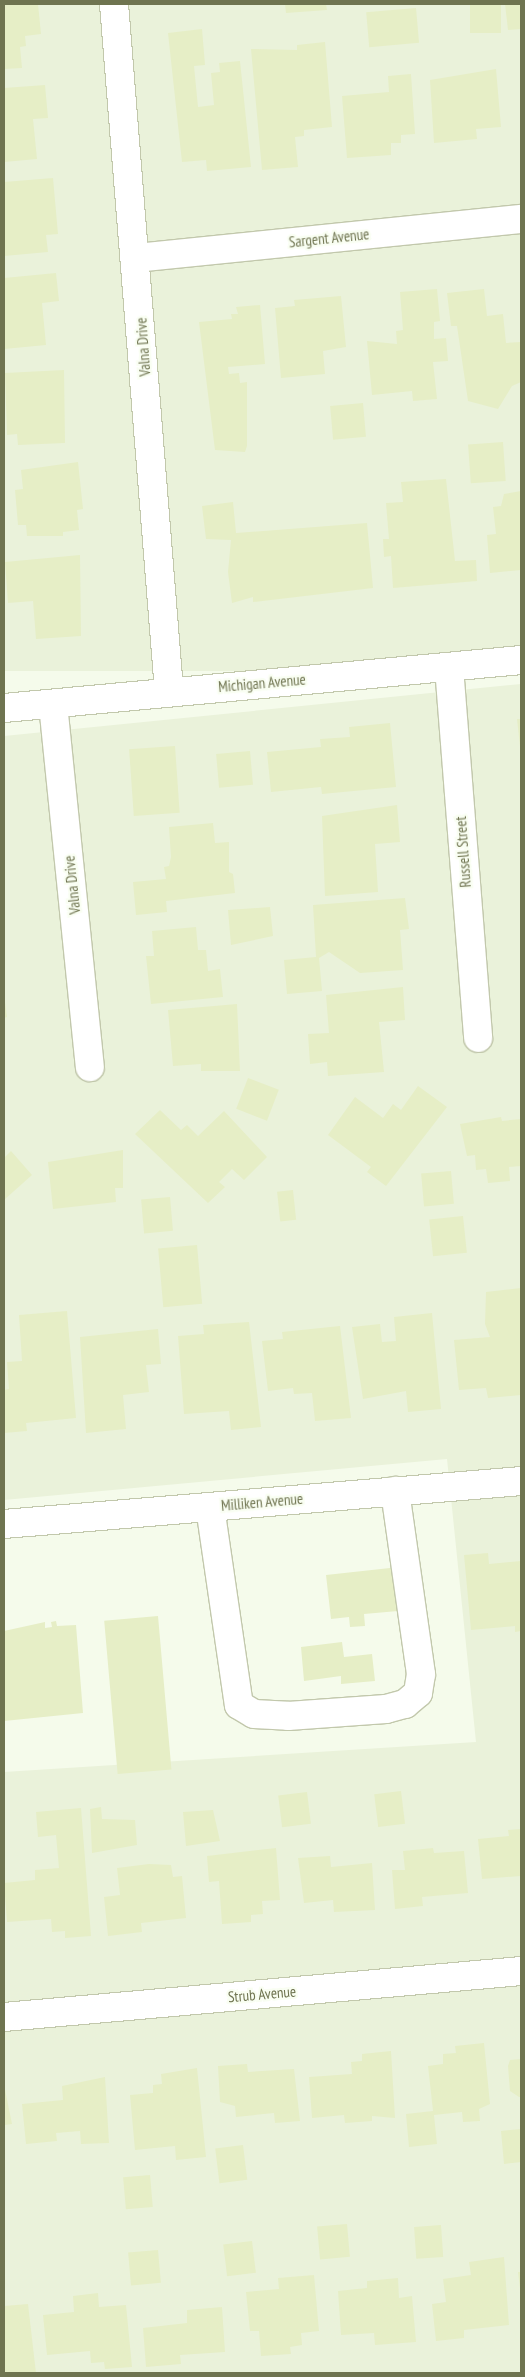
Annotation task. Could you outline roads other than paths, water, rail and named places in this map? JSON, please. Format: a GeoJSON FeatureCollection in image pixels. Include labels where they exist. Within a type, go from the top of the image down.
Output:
{"type":"FeatureCollection","features":[{"type":"Feature","properties":{"kind":"street","name":"Valna Drive"},"geometry":{"type":"LineString","coordinates":[[114,4],[170,691]]}},
{"type":"Feature","properties":{"kind":"street","name":"Sargent Avenue"},"geometry":{"type":"LineString","coordinates":[[136,258],[521,219]]}},
{"type":"Feature","properties":{"kind":"street","name":"Michigan Avenue"},"geometry":{"type":"LineString","coordinates":[[4,708],[170,691],[521,660]]}},
{"type":"Feature","properties":{"kind":"street","name":"Russell Street"},"geometry":{"type":"LineString","coordinates":[[448,667],[478,1038]]}},
{"type":"Feature","properties":{"kind":"street","name":"Valna Drive"},"geometry":{"type":"LineString","coordinates":[[53,704],[90,1067]]}},
{"type":"Feature","properties":{"kind":"street","name":"Milliken Avenue"},"geometry":{"type":"LineString","coordinates":[[4,1524],[521,1481]]}},
{"type":"Feature","properties":{"kind":"street"},"geometry":{"type":"LineString","coordinates":[[210,1507],[239,1705],[254,1714],[288,1716],[386,1709],[406,1704],[418,1693],[421,1674],[395,1491]]}},
{"type":"Feature","properties":{"kind":"street","name":"Strub Avenue"},"geometry":{"type":"LineString","coordinates":[[4,2017],[521,1971]]}}]}
